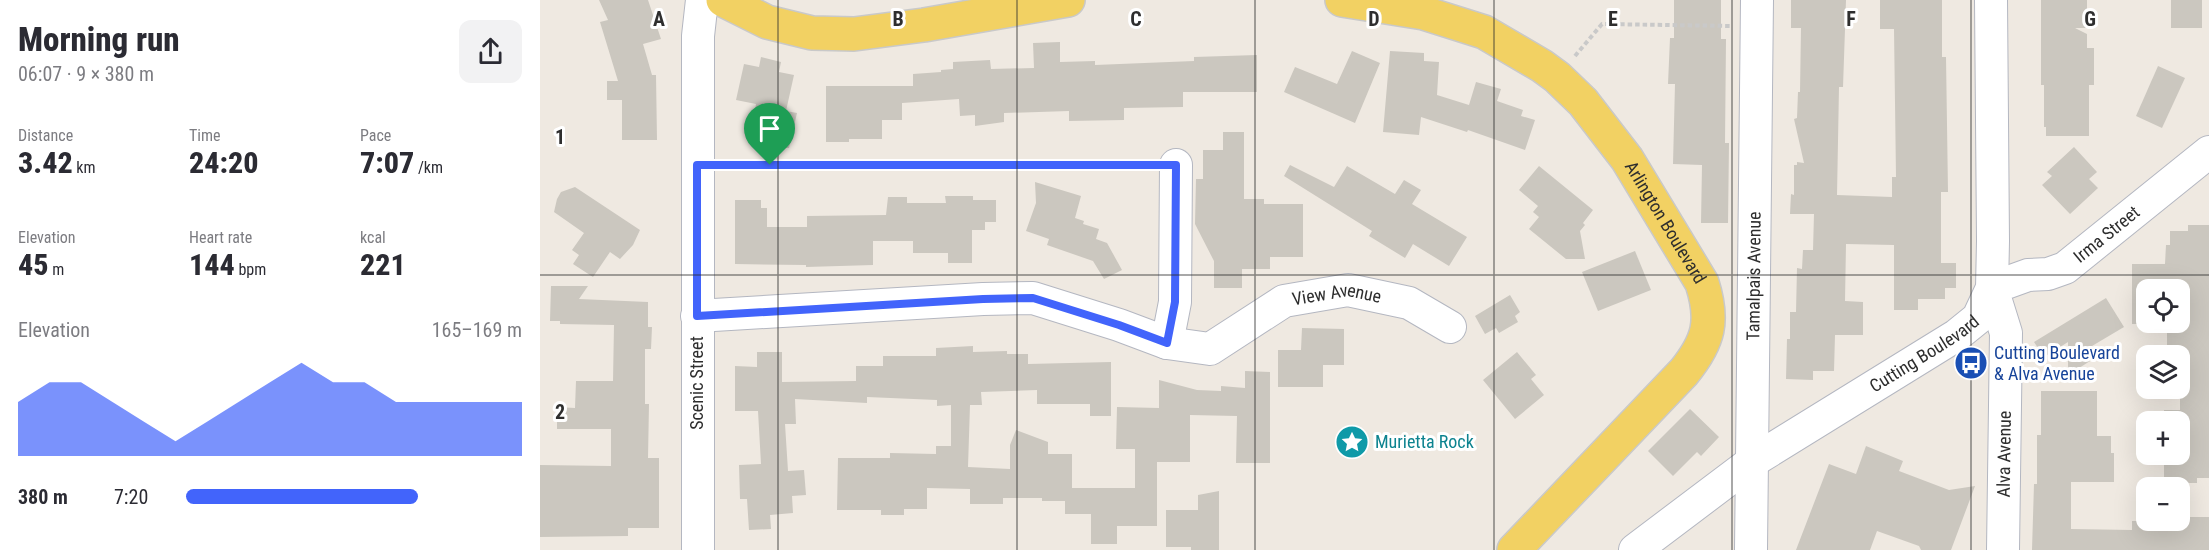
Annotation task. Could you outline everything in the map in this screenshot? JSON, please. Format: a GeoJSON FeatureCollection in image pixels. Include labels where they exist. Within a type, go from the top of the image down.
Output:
{"type":"FeatureCollection","features":[{"type":"Feature","properties":{"kind":"main road"},"geometry":{"type":"LineString","coordinates":[[723,0],[767,22],[812,33],[854,34],[924,26],[1068,0]]}},
{"type":"Feature","properties":{"kind":"main road","name":"Arlington Boulevard"},"geometry":{"type":"LineString","coordinates":[[1342,0],[1424,12],[1484,32],[1557,77],[1582,102],[1627,159],[1702,283],[1709,319],[1706,339],[1698,355],[1514,550]]}},
{"type":"Feature","properties":{"kind":"street","name":"Scenic Street"},"geometry":{"type":"LineString","coordinates":[[698,550],[697,165],[698,36],[702,0]]}},
{"type":"Feature","properties":{"kind":"street","name":"Cutting Boulevard"},"geometry":{"type":"LineString","coordinates":[[1635,550],[1666,539],[1753,461],[1957,335],[1977,318],[1992,288],[1994,241],[1991,0]]}},
{"type":"Feature","properties":{"kind":"street","name":"Tamalpais Avenue"},"geometry":{"type":"LineString","coordinates":[[1751,550],[1757,13]]}},
{"type":"Feature","properties":{"kind":"street","name":"Irma Street"},"geometry":{"type":"LineString","coordinates":[[1992,288],[2028,275],[2048,274],[2065,268],[2209,152]]}},
{"type":"Feature","properties":{"kind":"street"},"geometry":{"type":"LineString","coordinates":[[1167,343],[1175,302],[1176,165]]}},
{"type":"Feature","properties":{"kind":"street","name":"Alva Avenue"},"geometry":{"type":"LineString","coordinates":[[1992,288],[2006,333],[2003,550]]}},
{"type":"Feature","properties":{"kind":"street","name":"View Avenue"},"geometry":{"type":"LineString","coordinates":[[697,316],[1033,298],[1167,343],[1210,349],[1284,301],[1348,290],[1409,303],[1450,327]]}},
{"type":"Feature","properties":{"kind":"path"},"geometry":{"type":"LineString","coordinates":[[1557,77],[1602,24],[1757,13]]}},
{"type":"Feature","properties":{"kind":"path"},"geometry":{"type":"LineString","coordinates":[[697,165],[1176,165]]}},
{"type":"Feature","properties":{"kind":"building"},"geometry":{"type":"Polygon","coordinates":[[[599,0],[648,0],[661,39],[643,44],[652,75],[656,75],[657,140],[622,140],[622,100],[607,100],[607,81],[618,81],[600,22],[608,20],[599,0]]]}},
{"type":"Feature","properties":{"kind":"building"},"geometry":{"type":"Polygon","coordinates":[[[1674,0],[1721,0],[1721,39],[1726,39],[1725,143],[1729,143],[1728,223],[1701,223],[1702,165],[1673,164],[1675,84],[1668,84],[1670,38],[1674,38],[1674,0]]]}},
{"type":"Feature","properties":{"kind":"building"},"geometry":{"type":"Polygon","coordinates":[[[1791,0],[1846,0],[1843,87],[1839,87],[1837,195],[1892,197],[1892,177],[1896,177],[1894,29],[1880,29],[1880,0],[1942,0],[1942,57],[1946,57],[1948,192],[1941,192],[1941,263],[1956,263],[1956,288],[1945,288],[1945,299],[1918,299],[1918,310],[1894,310],[1894,245],[1846,244],[1845,301],[1863,302],[1863,335],[1835,335],[1834,371],[1813,371],[1813,380],[1786,379],[1790,312],[1796,312],[1797,268],[1802,269],[1803,250],[1813,250],[1814,214],[1790,214],[1791,194],[1794,195],[1794,165],[1797,165],[1797,162],[1804,163],[1794,119],[1797,118],[1798,92],[1800,92],[1801,28],[1791,28],[1791,0]]]}},
{"type":"Feature","properties":{"kind":"building"},"geometry":{"type":"Polygon","coordinates":[[[2041,0],[2087,0],[2087,28],[2075,28],[2087,34],[2087,48],[2094,48],[2094,85],[2089,85],[2089,136],[2046,136],[2044,85],[2041,85],[2041,0]]]}},
{"type":"Feature","properties":{"kind":"building"},"geometry":{"type":"Polygon","coordinates":[[[2171,0],[2202,0],[2202,28],[2171,28],[2171,0]]]}},
{"type":"Feature","properties":{"kind":"building"},"geometry":{"type":"Polygon","coordinates":[[[1060,42],[1060,62],[1095,61],[1095,65],[1194,61],[1194,57],[1257,55],[1257,92],[1183,92],[1183,107],[1124,108],[1124,120],[1069,121],[1069,111],[1004,113],[1004,122],[975,126],[975,115],[960,116],[959,99],[902,103],[902,120],[882,120],[882,139],[826,142],[826,86],[913,86],[913,74],[953,69],[953,62],[990,60],[991,69],[1034,68],[1033,43],[1060,42]]]}},
{"type":"Feature","properties":{"kind":"building"},"geometry":{"type":"Polygon","coordinates":[[[1352,51],[1380,63],[1355,123],[1284,92],[1295,67],[1337,84],[1352,51]]]}},
{"type":"Feature","properties":{"kind":"building"},"geometry":{"type":"Polygon","coordinates":[[[1390,51],[1424,53],[1424,61],[1439,62],[1437,95],[1469,105],[1476,82],[1501,89],[1497,101],[1523,110],[1521,116],[1535,120],[1525,150],[1468,130],[1467,132],[1421,117],[1419,135],[1383,132],[1390,51]]]}},
{"type":"Feature","properties":{"kind":"building"},"geometry":{"type":"Polygon","coordinates":[[[761,57],[781,62],[779,72],[794,75],[786,111],[797,113],[789,148],[765,148],[771,115],[755,111],[756,104],[736,100],[744,64],[759,67],[761,57]]]}},
{"type":"Feature","properties":{"kind":"building"},"geometry":{"type":"Polygon","coordinates":[[[2158,66],[2185,78],[2162,128],[2136,116],[2158,66]]]}},
{"type":"Feature","properties":{"kind":"building"},"geometry":{"type":"Polygon","coordinates":[[[1223,132],[1244,132],[1244,199],[1264,199],[1264,204],[1303,204],[1303,257],[1270,257],[1270,269],[1242,269],[1242,288],[1214,288],[1214,261],[1195,224],[1196,179],[1203,179],[1203,150],[1223,150],[1223,132]]]}},
{"type":"Feature","properties":{"kind":"building"},"geometry":{"type":"Polygon","coordinates":[[[2074,147],[2097,172],[2089,179],[2098,188],[2070,214],[2042,185],[2052,176],[2047,172],[2074,147]]]}},
{"type":"Feature","properties":{"kind":"building"},"geometry":{"type":"Polygon","coordinates":[[[1290,165],[1334,187],[1347,166],[1395,194],[1404,180],[1421,190],[1412,204],[1467,237],[1449,266],[1413,244],[1405,258],[1369,236],[1372,231],[1284,176],[1290,165]]]}},
{"type":"Feature","properties":{"kind":"building"},"geometry":{"type":"Polygon","coordinates":[[[1539,166],[1593,210],[1580,231],[1585,259],[1566,259],[1529,229],[1539,217],[1533,212],[1538,206],[1519,190],[1539,166]]]}},
{"type":"Feature","properties":{"kind":"building"},"geometry":{"type":"Polygon","coordinates":[[[1035,182],[1081,196],[1075,218],[1084,221],[1083,224],[1099,229],[1096,239],[1107,243],[1122,270],[1104,279],[1093,261],[1047,245],[1049,239],[1026,231],[1036,203],[1035,182]]]}},
{"type":"Feature","properties":{"kind":"building"},"geometry":{"type":"Polygon","coordinates":[[[575,187],[640,230],[633,245],[620,259],[610,252],[593,277],[573,264],[579,255],[572,250],[584,233],[554,212],[561,192],[575,187]]]}},
{"type":"Feature","properties":{"kind":"building"},"geometry":{"type":"Polygon","coordinates":[[[945,196],[973,196],[973,200],[996,200],[996,222],[985,222],[985,230],[972,230],[972,263],[948,263],[948,253],[913,253],[913,241],[873,241],[873,265],[806,267],[806,265],[735,264],[735,200],[761,200],[761,208],[767,208],[767,227],[807,227],[807,216],[886,215],[888,197],[907,197],[907,203],[946,203],[945,196]]]}},
{"type":"Feature","properties":{"kind":"building"},"geometry":{"type":"Polygon","coordinates":[[[2188,225],[2209,225],[2209,478],[2197,478],[2197,483],[2190,483],[2190,477],[2164,477],[2164,465],[2190,465],[2190,411],[2164,410],[2180,410],[2180,399],[2190,399],[2190,345],[2167,345],[2167,333],[2190,333],[2190,279],[2136,279],[2136,324],[2132,324],[2132,264],[2165,264],[2166,245],[2170,245],[2170,231],[2188,231],[2188,225]]]}},
{"type":"Feature","properties":{"kind":"building"},"geometry":{"type":"Polygon","coordinates":[[[1635,251],[1651,290],[1598,311],[1582,272],[1635,251]]]}},
{"type":"Feature","properties":{"kind":"building"},"geometry":{"type":"Polygon","coordinates":[[[551,286],[588,286],[579,299],[648,302],[648,327],[652,327],[651,349],[645,349],[645,404],[649,404],[648,458],[659,458],[659,528],[628,528],[628,536],[540,537],[540,465],[611,466],[611,429],[557,429],[557,407],[575,408],[576,381],[613,381],[614,325],[560,324],[560,321],[550,321],[551,286]]]}},
{"type":"Feature","properties":{"kind":"building"},"geometry":{"type":"Polygon","coordinates":[[[1510,295],[1520,312],[1515,316],[1518,322],[1499,333],[1496,328],[1485,334],[1475,316],[1510,295]]]}},
{"type":"Feature","properties":{"kind":"building"},"geometry":{"type":"Polygon","coordinates":[[[2106,298],[2124,327],[2092,346],[2098,356],[2068,375],[2068,342],[2044,357],[2034,342],[2106,298]]]}},
{"type":"Feature","properties":{"kind":"building"},"geometry":{"type":"Polygon","coordinates":[[[1302,328],[1344,329],[1344,365],[1323,365],[1323,387],[1278,387],[1278,350],[1301,350],[1302,328]]]}},
{"type":"Feature","properties":{"kind":"building"},"geometry":{"type":"Polygon","coordinates":[[[973,346],[973,352],[1007,351],[1007,354],[1028,354],[1028,364],[1111,362],[1111,416],[1090,416],[1090,404],[1037,404],[1037,390],[981,392],[982,405],[970,405],[968,467],[1010,469],[1010,445],[1016,430],[1048,442],[1048,454],[1072,454],[1072,488],[1135,488],[1135,449],[1116,449],[1117,407],[1159,408],[1159,380],[1197,390],[1221,391],[1221,386],[1245,388],[1245,371],[1270,372],[1270,463],[1236,463],[1237,416],[1190,415],[1190,462],[1157,462],[1157,526],[1117,526],[1117,544],[1091,544],[1091,514],[1065,514],[1065,501],[1042,501],[1042,498],[1003,498],[1003,504],[970,504],[970,489],[927,488],[927,509],[904,509],[904,515],[881,515],[881,510],[837,510],[838,458],[890,458],[890,453],[936,454],[936,446],[951,446],[951,405],[937,406],[937,400],[867,397],[867,403],[795,399],[796,424],[785,424],[788,471],[804,470],[806,495],[792,496],[793,513],[770,515],[771,529],[749,530],[747,499],[740,499],[739,465],[761,464],[758,411],[735,411],[735,366],[757,367],[757,352],[782,352],[782,382],[856,381],[856,366],[883,366],[883,356],[936,356],[936,348],[973,346]]]}},
{"type":"Feature","properties":{"kind":"building"},"geometry":{"type":"Polygon","coordinates":[[[1517,352],[1536,375],[1531,379],[1544,395],[1515,419],[1483,380],[1517,352]]]}},
{"type":"Feature","properties":{"kind":"building"},"geometry":{"type":"Polygon","coordinates":[[[2041,391],[2097,391],[2097,436],[2111,436],[2111,453],[2114,453],[2114,482],[2071,482],[2071,529],[2132,530],[2132,521],[2136,521],[2136,531],[2190,531],[2190,517],[2209,517],[2209,550],[2032,550],[2034,484],[2037,484],[2037,435],[2041,435],[2041,391]]]}},
{"type":"Feature","properties":{"kind":"building"},"geometry":{"type":"Polygon","coordinates":[[[1690,409],[1719,437],[1701,456],[1697,452],[1673,476],[1648,451],[1690,409]]]}},
{"type":"Feature","properties":{"kind":"building"},"geometry":{"type":"Polygon","coordinates":[[[1866,446],[1903,461],[1899,471],[1949,490],[1975,486],[1951,550],[1921,550],[1919,546],[1877,531],[1870,550],[1796,550],[1829,464],[1856,474],[1866,446]]]}},
{"type":"Feature","properties":{"kind":"building"},"geometry":{"type":"Polygon","coordinates":[[[1219,491],[1219,550],[1166,547],[1166,510],[1198,510],[1198,495],[1219,491]]]}},
{"type":"Feature","properties":{"kind":"place","name":"Cutting Boulevard & Alva Avenue"},"geometry":{"type":"Point","coordinates":[1971,363]}},
{"type":"Feature","properties":{"kind":"place","name":"Murietta Rock"},"geometry":{"type":"Point","coordinates":[1352,442]}},
{"type":"Feature","properties":{"kind":"route"},"geometry":{"type":"LineString","coordinates":[[697,165],[770,165],[1176,165],[1175,302],[1167,343],[1033,298],[697,316],[697,165]]}}]}
